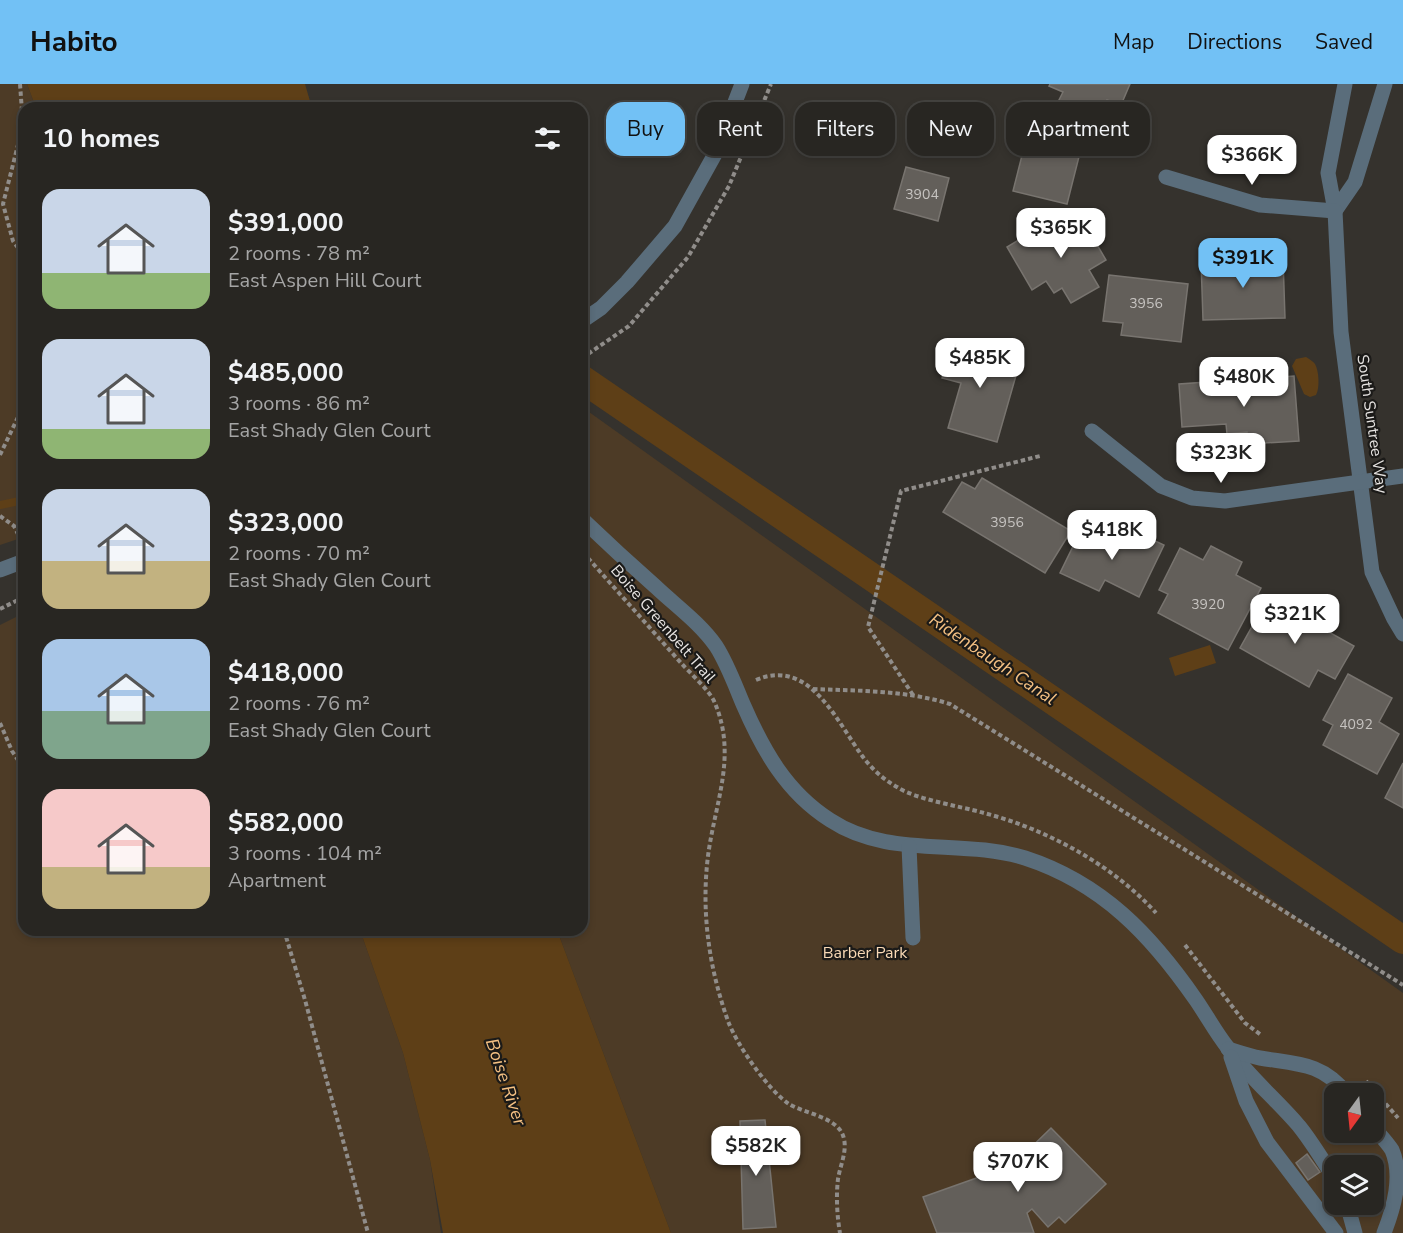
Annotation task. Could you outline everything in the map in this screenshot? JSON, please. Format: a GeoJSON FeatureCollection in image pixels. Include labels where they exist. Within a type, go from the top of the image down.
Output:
{"type":"FeatureCollection","features":[{"type":"Feature","properties":{"kind":"street"},"geometry":{"type":"LineString","coordinates":[[588,317],[601,308],[627,282],[675,226],[715,154],[742,84]]}},
{"type":"Feature","properties":{"kind":"street","name":"South Suntree Way"},"geometry":{"type":"LineString","coordinates":[[1345,84],[1328,173],[1335,211],[1341,332],[1372,572],[1403,634]]}},
{"type":"Feature","properties":{"kind":"street"},"geometry":{"type":"LineString","coordinates":[[1166,177],[1260,205],[1335,211],[1355,182],[1385,84]]}},
{"type":"Feature","properties":{"kind":"street"},"geometry":{"type":"LineString","coordinates":[[1092,431],[1161,486],[1192,498],[1225,501],[1403,476]]}},
{"type":"Feature","properties":{"kind":"street"},"geometry":{"type":"LineString","coordinates":[[588,524],[696,622],[716,647],[770,759],[790,786],[811,806],[855,833],[884,842],[909,846],[985,849],[1022,857],[1059,870],[1085,884],[1120,911],[1153,943],[1196,999],[1228,1049],[1266,1093],[1299,1126],[1324,1163]]}},
{"type":"Feature","properties":{"kind":"street"},"geometry":{"type":"LineString","coordinates":[[0,570],[18,563]]}},
{"type":"Feature","properties":{"kind":"street"},"geometry":{"type":"LineString","coordinates":[[909,846],[913,938]]}},
{"type":"Feature","properties":{"kind":"street"},"geometry":{"type":"LineString","coordinates":[[1228,1049],[1257,1058],[1305,1064],[1322,1070],[1338,1083]]}},
{"type":"Feature","properties":{"kind":"street"},"geometry":{"type":"LineString","coordinates":[[1228,1049],[1246,1101],[1267,1142],[1336,1233]]}},
{"type":"Feature","properties":{"kind":"street"},"geometry":{"type":"LineString","coordinates":[[1384,1140],[1392,1150],[1399,1168],[1398,1186],[1384,1233]]}},
{"type":"Feature","properties":{"kind":"street"},"geometry":{"type":"LineString","coordinates":[[1350,1215],[1354,1233]]}},
{"type":"Feature","properties":{"kind":"path"},"geometry":{"type":"LineString","coordinates":[[20,84],[21,102]]}},
{"type":"Feature","properties":{"kind":"path"},"geometry":{"type":"LineString","coordinates":[[18,145],[3,204],[13,241],[18,248]]}},
{"type":"Feature","properties":{"kind":"path"},"geometry":{"type":"LineString","coordinates":[[588,354],[622,331]]}},
{"type":"Feature","properties":{"kind":"path"},"geometry":{"type":"LineString","coordinates":[[0,455],[18,417]]}},
{"type":"Feature","properties":{"kind":"path"},"geometry":{"type":"LineString","coordinates":[[913,695],[868,627],[901,491],[1040,456]]}},
{"type":"Feature","properties":{"kind":"path"},"geometry":{"type":"LineString","coordinates":[[0,516],[14,526],[18,532]]}},
{"type":"Feature","properties":{"kind":"path","name":"Boise Greenbelt Trail"},"geometry":{"type":"LineString","coordinates":[[588,557],[713,699],[725,740],[724,774],[708,856],[705,925],[716,980],[728,1023],[760,1075],[788,1103],[805,1113],[822,1117],[840,1129],[844,1139],[838,1181],[840,1233]]}},
{"type":"Feature","properties":{"kind":"path"},"geometry":{"type":"LineString","coordinates":[[0,609],[18,600]]}},
{"type":"Feature","properties":{"kind":"path"},"geometry":{"type":"LineString","coordinates":[[812,688],[924,696],[950,704],[1403,985]]}},
{"type":"Feature","properties":{"kind":"path"},"geometry":{"type":"LineString","coordinates":[[0,723],[18,760]]}},
{"type":"Feature","properties":{"kind":"path"},"geometry":{"type":"LineString","coordinates":[[286,936],[368,1233]]}},
{"type":"Feature","properties":{"kind":"green space"},"geometry":{"type":"Polygon","coordinates":[[[0,84],[27,84],[34,102],[18,102],[18,539],[0,545],[0,84]]]}},
{"type":"Feature","properties":{"kind":"green space","name":"Barber Park"},"geometry":{"type":"Polygon","coordinates":[[[588,411],[1403,993],[1403,1233],[671,1233],[559,936],[588,936],[588,411]]]}},
{"type":"Feature","properties":{"kind":"green space"},"geometry":{"type":"Polygon","coordinates":[[[18,616],[18,936],[362,936],[403,1053],[430,1160],[441,1233],[0,1233],[0,625],[18,616]]]}},
{"type":"Feature","properties":{"kind":"water"},"geometry":{"type":"Polygon","coordinates":[[[27,84],[305,84],[310,102],[34,102],[27,84]]]}},
{"type":"Feature","properties":{"kind":"water"},"geometry":{"type":"Polygon","coordinates":[[[1306,357],[1315,364],[1318,375],[1316,395],[1310,397],[1304,394],[1292,366],[1296,359],[1306,357]]]}},
{"type":"Feature","properties":{"kind":"water"},"geometry":{"type":"Polygon","coordinates":[[[1210,645],[1216,663],[1175,676],[1169,658],[1210,645]]]}},
{"type":"Feature","properties":{"kind":"water","name":"Boise River"},"geometry":{"type":"Polygon","coordinates":[[[362,936],[559,936],[671,1233],[443,1233],[430,1160],[403,1053],[362,936]]]}},
{"type":"Feature","properties":{"kind":"building"},"geometry":{"type":"Polygon","coordinates":[[[1050,84],[1130,84],[1122,102],[1107,100],[1106,102],[1058,102],[1063,92],[1049,86],[1050,84]]]}},
{"type":"Feature","properties":{"kind":"building"},"geometry":{"type":"Polygon","coordinates":[[[1022,156],[1079,156],[1067,204],[1013,191],[1022,156]]]}},
{"type":"Feature","properties":{"kind":"building"},"geometry":{"type":"Polygon","coordinates":[[[906,167],[949,178],[938,221],[894,209],[906,167]]]}},
{"type":"Feature","properties":{"kind":"building"},"geometry":{"type":"Polygon","coordinates":[[[1079,214],[1106,260],[1089,270],[1099,287],[1071,303],[1062,288],[1054,293],[1046,281],[1032,290],[1007,247],[1027,235],[1032,243],[1079,214]]]}},
{"type":"Feature","properties":{"kind":"building"},"geometry":{"type":"Polygon","coordinates":[[[1283,258],[1285,318],[1203,320],[1201,260],[1283,258]]]}},
{"type":"Feature","properties":{"kind":"building"},"geometry":{"type":"Polygon","coordinates":[[[1109,275],[1188,284],[1181,342],[1121,335],[1123,323],[1103,321],[1109,275]]]}},
{"type":"Feature","properties":{"kind":"building"},"geometry":{"type":"Polygon","coordinates":[[[953,340],[1021,358],[997,442],[948,428],[961,383],[942,378],[953,340]]]}},
{"type":"Feature","properties":{"kind":"building"},"geometry":{"type":"Polygon","coordinates":[[[1294,376],[1299,441],[1248,444],[1247,432],[1227,434],[1226,424],[1182,427],[1179,384],[1294,376]]]}},
{"type":"Feature","properties":{"kind":"building"},"geometry":{"type":"Polygon","coordinates":[[[982,478],[1071,531],[1045,573],[943,512],[962,482],[975,489],[982,478]]]}},
{"type":"Feature","properties":{"kind":"building"},"geometry":{"type":"Polygon","coordinates":[[[1083,526],[1127,547],[1134,531],[1164,545],[1139,597],[1105,580],[1099,591],[1060,573],[1083,526]]]}},
{"type":"Feature","properties":{"kind":"building"},"geometry":{"type":"Polygon","coordinates":[[[1211,546],[1242,562],[1236,575],[1261,588],[1228,650],[1158,613],[1168,594],[1159,590],[1180,548],[1203,560],[1211,546]]]}},
{"type":"Feature","properties":{"kind":"building"},"geometry":{"type":"Polygon","coordinates":[[[1268,598],[1354,646],[1335,679],[1318,670],[1309,687],[1240,648],[1268,598]]]}},
{"type":"Feature","properties":{"kind":"building"},"geometry":{"type":"Polygon","coordinates":[[[1348,674],[1392,698],[1379,722],[1399,734],[1377,774],[1323,745],[1333,725],[1323,720],[1348,674]]]}},
{"type":"Feature","properties":{"kind":"building"},"geometry":{"type":"Polygon","coordinates":[[[1403,763],[1403,808],[1385,798],[1403,763]]]}},
{"type":"Feature","properties":{"kind":"building"},"geometry":{"type":"Polygon","coordinates":[[[765,1120],[776,1227],[743,1229],[740,1121],[765,1120]]]}},
{"type":"Feature","properties":{"kind":"building"},"geometry":{"type":"Polygon","coordinates":[[[1051,1128],[1106,1184],[1065,1223],[1059,1217],[1048,1227],[1032,1209],[1027,1213],[1034,1233],[937,1233],[923,1197],[1013,1165],[1051,1128]]]}},
{"type":"Feature","properties":{"kind":"building"},"geometry":{"type":"Polygon","coordinates":[[[1307,1154],[1320,1172],[1308,1180],[1296,1163],[1307,1154]]]}},
{"type":"Feature","properties":{"kind":"waterway","name":"Ridenbaugh Canal"},"geometry":{"type":"LineString","coordinates":[[588,383],[1403,940]]}},
{"type":"Feature","properties":{"kind":"waterway"},"geometry":{"type":"LineString","coordinates":[[0,505],[18,501]]}}]}
